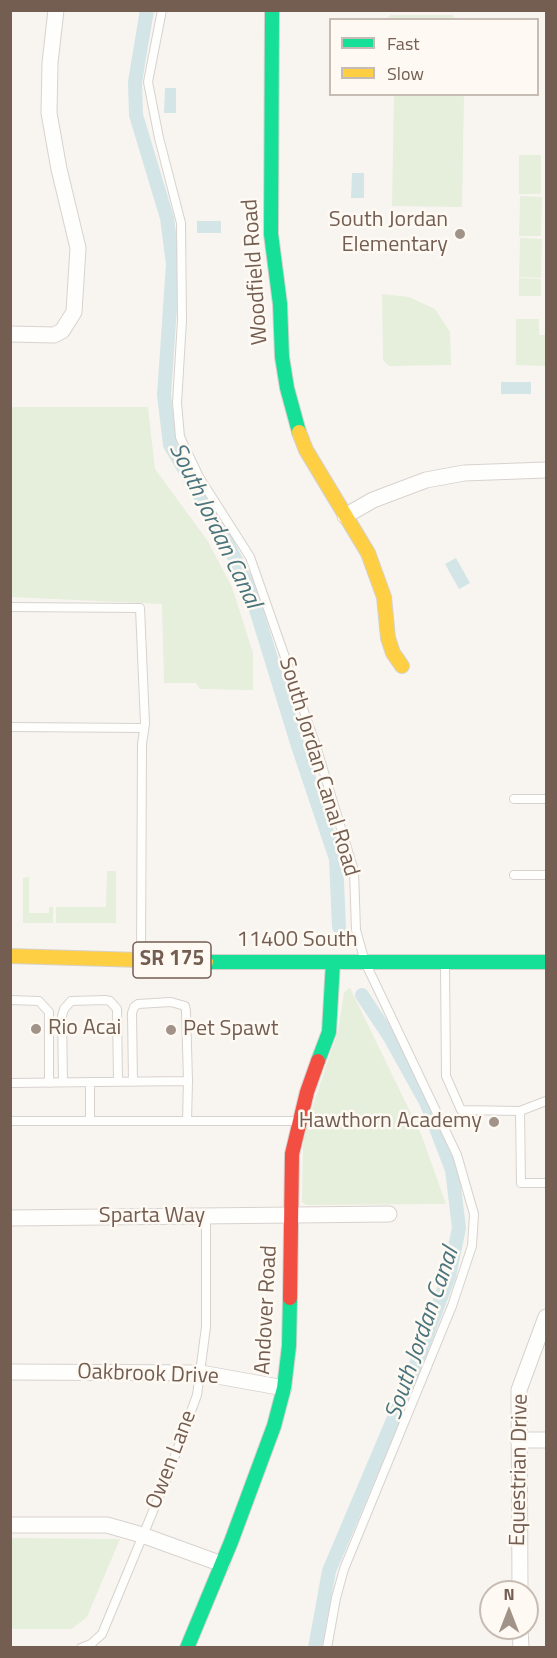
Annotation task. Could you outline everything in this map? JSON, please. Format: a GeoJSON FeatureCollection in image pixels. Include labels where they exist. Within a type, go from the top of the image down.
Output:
{"type":"FeatureCollection","features":[{"type":"Feature","properties":{"kind":"street"},"geometry":{"type":"LineString","coordinates":[[10,334],[54,335],[62,331],[74,312],[78,248],[59,169],[49,113],[50,63],[56,10]]}},
{"type":"Feature","properties":{"kind":"street","name":"Woodfield Road"},"geometry":{"type":"LineString","coordinates":[[272,10],[271,234],[287,388],[294,420],[306,450],[368,553],[377,574],[384,597],[388,638],[393,653],[402,666]]}},
{"type":"Feature","properties":{"kind":"street"},"geometry":{"type":"LineString","coordinates":[[345,516],[373,500],[426,480],[464,473],[546,470]]}},
{"type":"Feature","properties":{"kind":"street","name":"11400 South"},"geometry":{"type":"LineString","coordinates":[[10,956],[259,963],[546,962]]}},
{"type":"Feature","properties":{"kind":"street","name":"Andover Road"},"geometry":{"type":"LineString","coordinates":[[187,1647],[222,1564],[274,1426],[284,1388],[289,1346],[293,1215],[292,1154],[299,1121],[329,1032],[333,962]]}},
{"type":"Feature","properties":{"kind":"street","name":"Sparta Way"},"geometry":{"type":"LineString","coordinates":[[10,1218],[389,1214]]}},
{"type":"Feature","properties":{"kind":"street","name":"Equestrian Drive"},"geometry":{"type":"LineString","coordinates":[[520,1580],[519,1390],[546,1317]]}},
{"type":"Feature","properties":{"kind":"street","name":"Oakbrook Drive"},"geometry":{"type":"LineString","coordinates":[[10,1372],[201,1373],[284,1388]]}},
{"type":"Feature","properties":{"kind":"street"},"geometry":{"type":"LineString","coordinates":[[519,1440],[546,1440]]}},
{"type":"Feature","properties":{"kind":"street"},"geometry":{"type":"LineString","coordinates":[[10,1525],[107,1525],[222,1564]]}},
{"type":"Feature","properties":{"kind":"lane","name":"South Jordan Canal Road"},"geometry":{"type":"LineString","coordinates":[[162,10],[148,82],[159,138],[181,223],[182,320],[177,403],[180,436],[199,477],[250,557],[315,742],[354,871],[356,930],[365,962],[457,1155],[474,1214],[472,1246],[452,1306],[344,1569],[327,1647]]}},
{"type":"Feature","properties":{"kind":"lane"},"geometry":{"type":"LineString","coordinates":[[10,607],[140,608],[144,728],[141,958]]}},
{"type":"Feature","properties":{"kind":"lane"},"geometry":{"type":"LineString","coordinates":[[10,727],[144,728]]}},
{"type":"Feature","properties":{"kind":"lane"},"geometry":{"type":"LineString","coordinates":[[514,799],[546,799]]}},
{"type":"Feature","properties":{"kind":"lane"},"geometry":{"type":"LineString","coordinates":[[514,875],[546,875]]}},
{"type":"Feature","properties":{"kind":"lane"},"geometry":{"type":"LineString","coordinates":[[445,963],[446,1076],[461,1110],[520,1111],[546,1101]]}},
{"type":"Feature","properties":{"kind":"lane"},"geometry":{"type":"LineString","coordinates":[[10,1000],[39,1000],[49,1012],[49,1083]]}},
{"type":"Feature","properties":{"kind":"lane"},"geometry":{"type":"LineString","coordinates":[[63,1082],[62,1016],[64,1009],[71,1001],[105,1000],[110,1001],[117,1009],[118,1082]]}},
{"type":"Feature","properties":{"kind":"lane"},"geometry":{"type":"LineString","coordinates":[[133,1082],[132,1013],[134,1007],[138,1004],[171,1002],[184,1006],[188,1081],[187,1121]]}},
{"type":"Feature","properties":{"kind":"lane"},"geometry":{"type":"LineString","coordinates":[[10,1083],[188,1081]]}},
{"type":"Feature","properties":{"kind":"lane"},"geometry":{"type":"LineString","coordinates":[[90,1082],[90,1121]]}},
{"type":"Feature","properties":{"kind":"lane"},"geometry":{"type":"LineString","coordinates":[[520,1111],[521,1183],[546,1183]]}},
{"type":"Feature","properties":{"kind":"lane"},"geometry":{"type":"LineString","coordinates":[[10,1121],[299,1121]]}},
{"type":"Feature","properties":{"kind":"lane","name":"Owen Lane"},"geometry":{"type":"LineString","coordinates":[[81,1647],[91,1644],[102,1634],[168,1475],[193,1405],[201,1373],[206,1327],[206,1217]]}},
{"type":"Feature","properties":{"kind":"green space"},"geometry":{"type":"Polygon","coordinates":[[[391,15],[453,15],[454,18],[387,18],[391,15]]]}},
{"type":"Feature","properties":{"kind":"green space"},"geometry":{"type":"Polygon","coordinates":[[[394,96],[464,96],[462,207],[392,206],[394,96]]]}},
{"type":"Feature","properties":{"kind":"green space"},"geometry":{"type":"Polygon","coordinates":[[[519,155],[541,155],[541,194],[519,194],[519,155]]]}},
{"type":"Feature","properties":{"kind":"green space"},"geometry":{"type":"Polygon","coordinates":[[[520,196],[542,197],[541,236],[519,236],[520,196]]]}},
{"type":"Feature","properties":{"kind":"green space"},"geometry":{"type":"Polygon","coordinates":[[[520,238],[542,239],[541,278],[519,277],[520,238]]]}},
{"type":"Feature","properties":{"kind":"green space"},"geometry":{"type":"Polygon","coordinates":[[[519,278],[541,279],[541,296],[519,296],[519,278]]]}},
{"type":"Feature","properties":{"kind":"green space"},"geometry":{"type":"Polygon","coordinates":[[[382,294],[409,297],[435,309],[450,332],[451,365],[389,366],[383,360],[382,294]]]}},
{"type":"Feature","properties":{"kind":"green space"},"geometry":{"type":"Polygon","coordinates":[[[516,319],[539,319],[539,335],[546,335],[546,366],[516,365],[516,319]]]}},
{"type":"Feature","properties":{"kind":"green space"},"geometry":{"type":"Polygon","coordinates":[[[11,407],[148,407],[155,469],[207,540],[232,587],[253,653],[253,690],[200,689],[196,683],[164,683],[162,604],[11,597],[11,407]]]}},
{"type":"Feature","properties":{"kind":"green space"},"geometry":{"type":"Polygon","coordinates":[[[107,871],[116,871],[116,923],[56,923],[56,907],[106,907],[107,871]]]}},
{"type":"Feature","properties":{"kind":"green space"},"geometry":{"type":"Polygon","coordinates":[[[29,877],[29,913],[49,913],[49,907],[53,907],[53,923],[23,923],[23,878],[29,877]]]}},
{"type":"Feature","properties":{"kind":"green space"},"geometry":{"type":"Polygon","coordinates":[[[350,988],[421,1134],[446,1204],[306,1205],[302,1202],[303,1146],[306,1126],[338,1031],[344,992],[350,988]]]}},
{"type":"Feature","properties":{"kind":"green space"},"geometry":{"type":"Polygon","coordinates":[[[11,1538],[120,1539],[87,1617],[72,1629],[11,1629],[11,1538]]]}},
{"type":"Feature","properties":{"kind":"shaded area"},"geometry":{"type":"Polygon","coordinates":[[[165,88],[176,88],[176,113],[164,113],[165,88]]]}},
{"type":"Feature","properties":{"kind":"shaded area"},"geometry":{"type":"Polygon","coordinates":[[[352,173],[364,173],[364,198],[351,198],[352,173]]]}},
{"type":"Feature","properties":{"kind":"shaded area"},"geometry":{"type":"Polygon","coordinates":[[[197,221],[221,221],[221,233],[197,233],[197,221]]]}},
{"type":"Feature","properties":{"kind":"shaded area"},"geometry":{"type":"Polygon","coordinates":[[[501,382],[531,382],[531,394],[501,394],[501,382]]]}},
{"type":"Feature","properties":{"kind":"shaded area"},"geometry":{"type":"Polygon","coordinates":[[[456,558],[470,583],[459,589],[445,564],[456,558]]]}},
{"type":"Feature","properties":{"kind":"waterway","name":"South Jordan Canal"},"geometry":{"type":"LineString","coordinates":[[147,10],[135,82],[136,115],[167,218],[173,264],[164,395],[170,445],[224,536],[249,587],[336,859],[339,927]]}},
{"type":"Feature","properties":{"kind":"waterway","name":"South Jordan Canal"},"geometry":{"type":"LineString","coordinates":[[315,1648],[329,1571],[410,1380],[449,1276],[459,1228],[452,1170],[426,1102],[391,1039],[362,995]]}},
{"type":"Feature","properties":{"kind":"traffic: fast"},"geometry":{"type":"LineString","coordinates":[[272,10],[271,234],[280,304],[282,357],[287,388],[299,432]]}},
{"type":"Feature","properties":{"kind":"traffic: fast"},"geometry":{"type":"LineString","coordinates":[[206,962],[546,962]]}},
{"type":"Feature","properties":{"kind":"traffic: fast"},"geometry":{"type":"LineString","coordinates":[[318,1061],[329,1032],[333,962]]}},
{"type":"Feature","properties":{"kind":"traffic: fast"},"geometry":{"type":"LineString","coordinates":[[187,1648],[231,1542],[274,1426],[284,1388],[289,1346],[290,1298]]}},
{"type":"Feature","properties":{"kind":"traffic: slow"},"geometry":{"type":"LineString","coordinates":[[299,432],[306,450],[368,553],[384,597],[388,638],[393,653],[402,666]]}},
{"type":"Feature","properties":{"kind":"traffic: slow"},"geometry":{"type":"LineString","coordinates":[[10,956],[206,962]]}},
{"type":"Feature","properties":{"kind":"traffic: jam"},"geometry":{"type":"LineString","coordinates":[[290,1298],[292,1154],[307,1092],[318,1061]]}},
{"type":"Feature","properties":{"kind":"place","name":"South Jordan Elementary"},"geometry":{"type":"Point","coordinates":[460,234]}},
{"type":"Feature","properties":{"kind":"place","name":"Rio Acai"},"geometry":{"type":"Point","coordinates":[36,1029]}},
{"type":"Feature","properties":{"kind":"place","name":"Pet Spawt"},"geometry":{"type":"Point","coordinates":[171,1030]}},
{"type":"Feature","properties":{"kind":"place","name":"Hawthorn Academy"},"geometry":{"type":"Point","coordinates":[494,1122]}}]}
